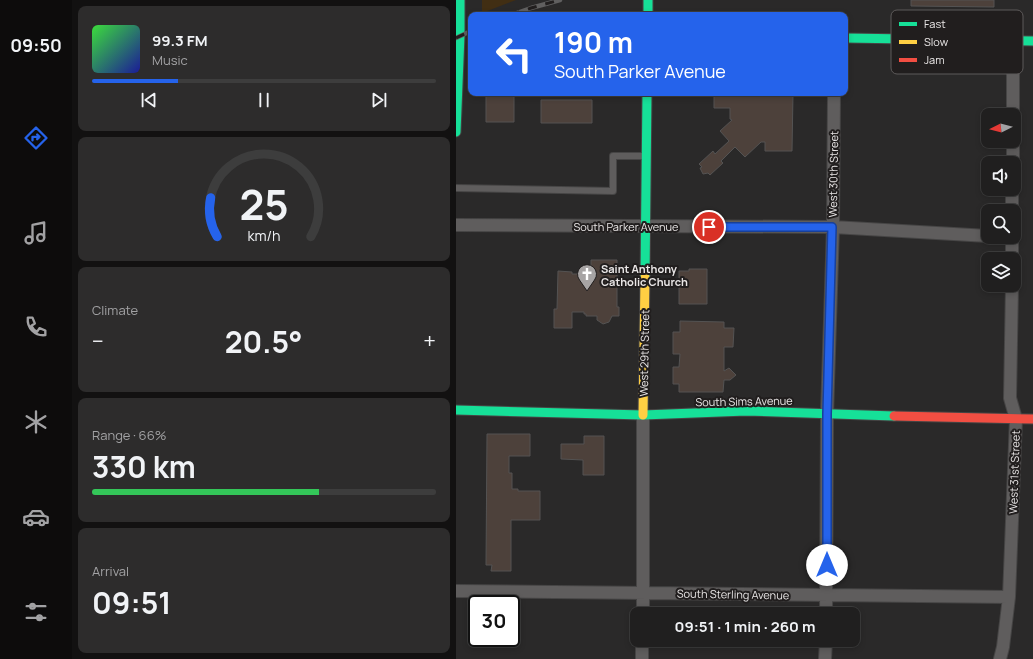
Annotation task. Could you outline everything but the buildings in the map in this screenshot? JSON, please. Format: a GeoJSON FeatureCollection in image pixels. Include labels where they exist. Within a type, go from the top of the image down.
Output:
{"type":"FeatureCollection","features":[{"type":"Feature","properties":{"kind":"street"},"geometry":{"type":"LineString","coordinates":[[456,132],[460,0]]}},
{"type":"Feature","properties":{"kind":"street"},"geometry":{"type":"LineString","coordinates":[[648,0],[648,12]]}},
{"type":"Feature","properties":{"kind":"street"},"geometry":{"type":"LineString","coordinates":[[848,38],[891,39]]}},
{"type":"Feature","properties":{"kind":"street"},"geometry":{"type":"LineString","coordinates":[[1013,74],[1013,108]]}},
{"type":"Feature","properties":{"kind":"street","name":"West 29th Street"},"geometry":{"type":"LineString","coordinates":[[643,607],[643,415],[647,96]]}},
{"type":"Feature","properties":{"kind":"street","name":"West 30th Street"},"geometry":{"type":"LineString","coordinates":[[826,607],[827,414],[834,96]]}},
{"type":"Feature","properties":{"kind":"street","name":"South Parker Avenue"},"geometry":{"type":"LineString","coordinates":[[456,224],[832,227],[981,236]]}},
{"type":"Feature","properties":{"kind":"street","name":"West 31st Street"},"geometry":{"type":"LineString","coordinates":[[1000,659],[1003,648],[1009,597],[1016,419],[1010,398],[1012,292]]}},
{"type":"Feature","properties":{"kind":"street","name":"South Sims Avenue"},"geometry":{"type":"LineString","coordinates":[[456,410],[643,415],[746,411],[1033,419]]}},
{"type":"Feature","properties":{"kind":"street","name":"South Sterling Avenue"},"geometry":{"type":"LineString","coordinates":[[456,591],[1009,597]]}},
{"type":"Feature","properties":{"kind":"street"},"geometry":{"type":"LineString","coordinates":[[642,647],[642,659]]}},
{"type":"Feature","properties":{"kind":"street"},"geometry":{"type":"LineString","coordinates":[[825,659],[826,647]]}},
{"type":"Feature","properties":{"kind":"lane"},"geometry":{"type":"LineString","coordinates":[[456,188],[613,191],[614,156],[646,156]]}},
{"type":"Feature","properties":{"kind":"shaded area"},"geometry":{"type":"Polygon","coordinates":[[[482,0],[516,0],[485,12],[482,12],[482,0]]]}},
{"type":"Feature","properties":{"kind":"railway"},"geometry":{"type":"LineString","coordinates":[[520,12],[560,0]]}},
{"type":"Feature","properties":{"kind":"railway"},"geometry":{"type":"LineString","coordinates":[[456,38],[468,32]]}},
{"type":"Feature","properties":{"kind":"traffic: fast"},"geometry":{"type":"LineString","coordinates":[[456,132],[460,0]]}},
{"type":"Feature","properties":{"kind":"traffic: fast"},"geometry":{"type":"LineString","coordinates":[[648,0],[648,12]]}},
{"type":"Feature","properties":{"kind":"traffic: fast"},"geometry":{"type":"LineString","coordinates":[[848,38],[891,39]]}},
{"type":"Feature","properties":{"kind":"traffic: fast"},"geometry":{"type":"LineString","coordinates":[[1023,41],[1033,41]]}},
{"type":"Feature","properties":{"kind":"traffic: fast"},"geometry":{"type":"LineString","coordinates":[[645,277],[647,96]]}},
{"type":"Feature","properties":{"kind":"traffic: fast"},"geometry":{"type":"LineString","coordinates":[[456,410],[643,415],[746,411],[894,416]]}},
{"type":"Feature","properties":{"kind":"traffic: slow"},"geometry":{"type":"LineString","coordinates":[[643,415],[645,277]]}},
{"type":"Feature","properties":{"kind":"traffic: jam"},"geometry":{"type":"LineString","coordinates":[[894,416],[1033,419]]}},
{"type":"Feature","properties":{"kind":"place","name":"Saint Anthony Catholic Church"},"geometry":{"type":"Point","coordinates":[587,291]}},
{"type":"Feature","properties":{"kind":"route"},"geometry":{"type":"LineString","coordinates":[[709,227],[832,227],[827,414],[827,565]]}}]}
